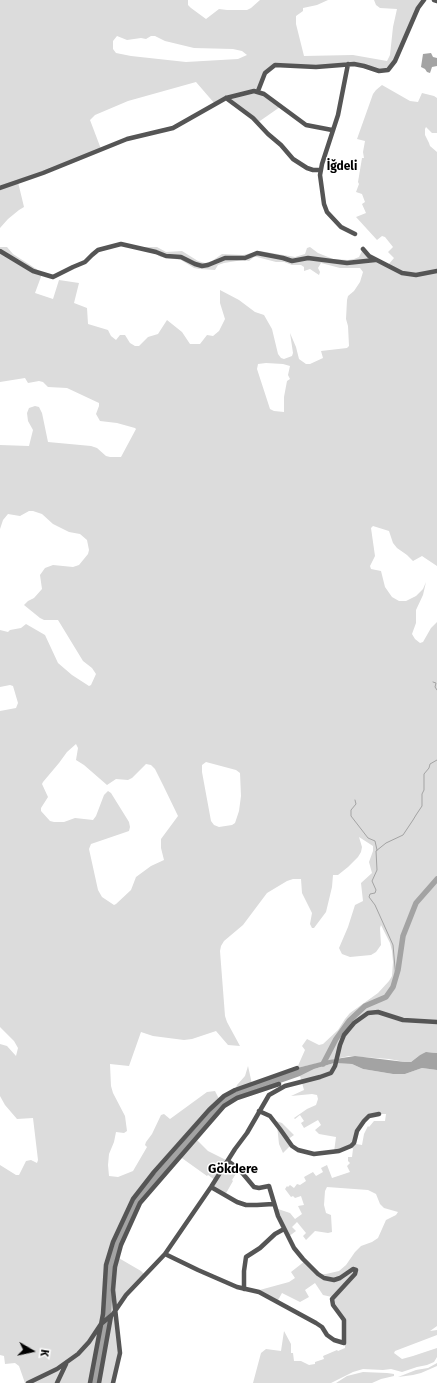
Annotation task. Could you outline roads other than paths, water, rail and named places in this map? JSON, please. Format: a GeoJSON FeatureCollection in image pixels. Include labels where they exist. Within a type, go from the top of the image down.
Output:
{"type":"FeatureCollection","features":[{"type":"Feature","properties":{"kind":"street"},"geometry":{"type":"LineString","coordinates":[[258,91],[265,73],[275,65],[316,67],[348,64],[360,65],[379,72],[385,71],[390,68],[398,55],[418,8],[424,0]]}},
{"type":"Feature","properties":{"kind":"street"},"geometry":{"type":"LineString","coordinates":[[348,64],[338,112],[320,170],[324,204],[327,212],[341,227],[355,234]]}},
{"type":"Feature","properties":{"kind":"street"},"geometry":{"type":"LineString","coordinates":[[0,188],[43,173],[127,139],[173,128],[226,98],[244,93],[258,91],[306,125],[332,130]]}},
{"type":"Feature","properties":{"kind":"street"},"geometry":{"type":"LineString","coordinates":[[226,98],[253,118],[268,134],[281,144],[293,159],[307,168],[320,170]]}},
{"type":"Feature","properties":{"kind":"street"},"geometry":{"type":"LineString","coordinates":[[0,251],[33,271],[53,277],[85,262],[98,250],[121,244],[156,252],[166,256],[182,256],[195,264],[202,266],[224,258],[245,258],[257,253],[292,261],[308,258],[342,263],[376,260]]}},
{"type":"Feature","properties":{"kind":"street"},"geometry":{"type":"LineString","coordinates":[[363,249],[369,256],[376,260],[407,274],[416,275],[437,271]]}},
{"type":"Feature","properties":{"kind":"street"},"geometry":{"type":"LineString","coordinates":[[113,1383],[120,1354],[113,1290],[115,1267],[133,1199],[137,1192],[215,1103],[235,1090],[278,1081],[291,1084],[320,1077],[331,1072],[335,1066],[344,1035],[354,1023],[368,1013],[378,1012],[403,1020],[437,1022]]}},
{"type":"Feature","properties":{"kind":"street"},"geometry":{"type":"LineString","coordinates":[[90,1383],[102,1323],[106,1265],[113,1242],[136,1211],[144,1197],[224,1106],[237,1098],[278,1081],[297,1068]]}},
{"type":"Feature","properties":{"kind":"street"},"geometry":{"type":"LineString","coordinates":[[28,1383],[51,1373],[67,1363],[85,1346],[102,1323],[110,1317],[126,1295],[165,1254],[250,1129],[259,1111],[278,1081]]}},
{"type":"Feature","properties":{"kind":"street"},"geometry":{"type":"LineString","coordinates":[[259,1111],[267,1114],[273,1120],[292,1146],[298,1150],[314,1154],[339,1151],[352,1146],[359,1127],[364,1121],[369,1116],[379,1114]]}},
{"type":"Feature","properties":{"kind":"street"},"geometry":{"type":"LineString","coordinates":[[165,1254],[197,1270],[244,1289],[259,1292],[310,1319],[322,1327],[331,1338],[344,1343],[344,1320],[334,1307],[331,1300],[333,1296],[356,1273],[356,1270],[352,1270],[337,1279],[327,1279],[321,1277],[298,1254],[284,1229],[274,1204],[269,1186],[259,1188],[253,1186],[239,1170],[228,1161]]}},
{"type":"Feature","properties":{"kind":"street"},"geometry":{"type":"LineString","coordinates":[[211,1187],[241,1204],[257,1206],[274,1204]]}},
{"type":"Feature","properties":{"kind":"street"},"geometry":{"type":"LineString","coordinates":[[244,1289],[246,1257],[260,1248],[275,1234],[284,1229]]}},
{"type":"Feature","properties":{"kind":"street"},"geometry":{"type":"LineString","coordinates":[[99,1383],[110,1317]]}},
{"type":"Feature","properties":{"kind":"street"},"geometry":{"type":"LineString","coordinates":[[57,1383],[67,1363]]}},
{"type":"Feature","properties":{"kind":"waterway"},"geometry":{"type":"LineString","coordinates":[[433,682],[436,683],[435,687],[437,690]]}},
{"type":"Feature","properties":{"kind":"waterway"},"geometry":{"type":"LineString","coordinates":[[396,979],[393,945],[375,905],[369,897],[370,894],[375,893],[376,890],[372,881],[377,870],[376,851],[386,843],[403,835],[422,806],[424,774],[429,768],[430,764],[437,760]]}},
{"type":"Feature","properties":{"kind":"waterway"},"geometry":{"type":"LineString","coordinates":[[355,800],[356,804],[351,810],[351,816],[368,838],[375,841],[377,850]]}},
{"type":"Feature","properties":{"kind":"waterway"},"geometry":{"type":"LineString","coordinates":[[323,1064],[336,1039],[349,1021],[365,1006],[386,997],[393,987],[398,970],[403,936],[416,903],[437,879]]}},
{"type":"Feature","properties":{"kind":"district","name":"İğdeli"},"geometry":{"type":"Point","coordinates":[342,167]}},
{"type":"Feature","properties":{"kind":"district","name":"Gökdere"},"geometry":{"type":"Point","coordinates":[233,1169]}}]}
